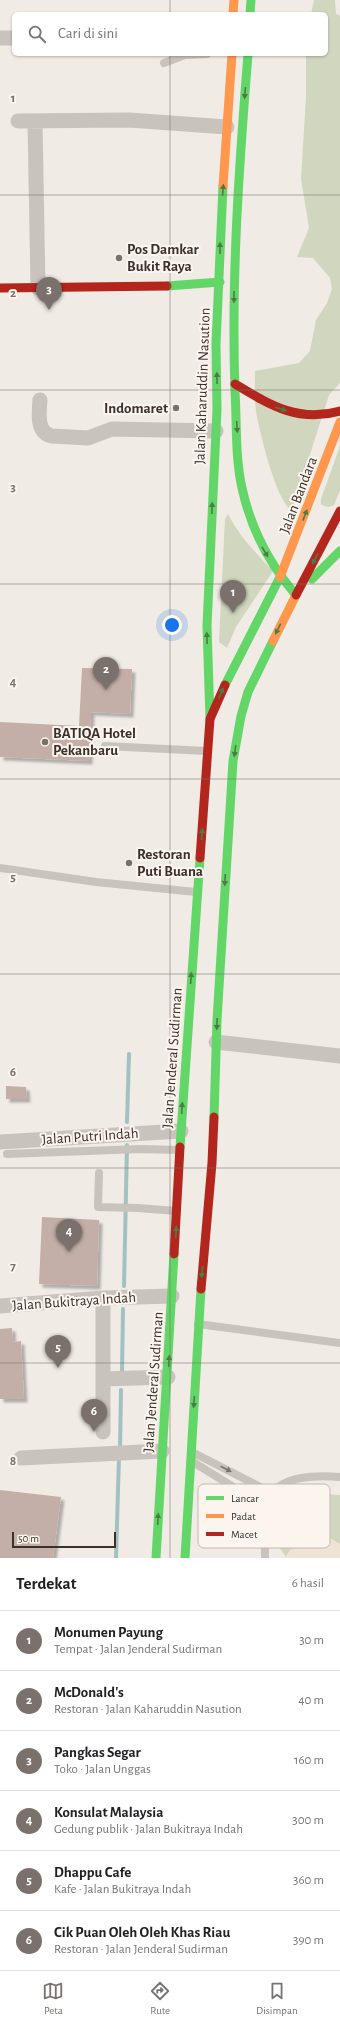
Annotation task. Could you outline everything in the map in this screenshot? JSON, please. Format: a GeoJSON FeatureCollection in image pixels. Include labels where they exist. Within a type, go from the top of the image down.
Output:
{"type":"FeatureCollection","features":[{"type":"Feature","properties":{"kind":"main road"},"geometry":{"type":"LineString","coordinates":[[233,12],[234,0]]}},
{"type":"Feature","properties":{"kind":"main road"},"geometry":{"type":"LineString","coordinates":[[250,12],[251,0]]}},
{"type":"Feature","properties":{"kind":"main road","name":"Jalan Kaharuddin Nasution"},"geometry":{"type":"LineString","coordinates":[[210,719],[206,626],[216,430],[216,344],[220,282],[220,229],[232,56]]}},
{"type":"Feature","properties":{"kind":"main road","name":"Jalan Kaharuddin Nasution"},"geometry":{"type":"LineString","coordinates":[[248,56],[234,279],[235,384],[242,488],[262,546],[280,577],[296,594]]}},
{"type":"Feature","properties":{"kind":"main road"},"geometry":{"type":"LineString","coordinates":[[220,229],[237,230]]}},
{"type":"Feature","properties":{"kind":"main road"},"geometry":{"type":"LineString","coordinates":[[0,288],[160,287],[220,282]]}},
{"type":"Feature","properties":{"kind":"main road"},"geometry":{"type":"LineString","coordinates":[[235,384],[278,409],[309,416],[331,415],[340,411]]}},
{"type":"Feature","properties":{"kind":"main road","name":"Jalan Bandara"},"geometry":{"type":"LineString","coordinates":[[280,577],[340,422]]}},
{"type":"Feature","properties":{"kind":"main road"},"geometry":{"type":"LineString","coordinates":[[185,1558],[233,761],[237,735],[248,692],[296,594],[337,523],[340,511]]}},
{"type":"Feature","properties":{"kind":"main road"},"geometry":{"type":"LineString","coordinates":[[307,551],[337,523]]}},
{"type":"Feature","properties":{"kind":"main road"},"geometry":{"type":"LineString","coordinates":[[296,594],[340,551]]}},
{"type":"Feature","properties":{"kind":"main road"},"geometry":{"type":"LineString","coordinates":[[280,577],[296,562]]}},
{"type":"Feature","properties":{"kind":"main road","name":"Jalan Jenderal Sudirman"},"geometry":{"type":"LineString","coordinates":[[156,1558],[177,1212],[183,1161],[180,1150],[181,1131],[210,719],[235,664],[280,577]]}},
{"type":"Feature","properties":{"kind":"street"},"geometry":{"type":"LineString","coordinates":[[0,38],[12,38]]}},
{"type":"Feature","properties":{"kind":"street"},"geometry":{"type":"LineString","coordinates":[[18,121],[129,120],[227,127]]}},
{"type":"Feature","properties":{"kind":"street"},"geometry":{"type":"LineString","coordinates":[[35,121],[38,288]]}},
{"type":"Feature","properties":{"kind":"street"},"geometry":{"type":"LineString","coordinates":[[40,400],[39,419],[42,429],[52,436],[88,438],[112,429],[216,430]]}},
{"type":"Feature","properties":{"kind":"street"},"geometry":{"type":"LineString","coordinates":[[216,1042],[340,1056]]}},
{"type":"Feature","properties":{"kind":"street","name":"Jalan Putri Indah"},"geometry":{"type":"LineString","coordinates":[[2,1151],[21,1140],[181,1131]]}},
{"type":"Feature","properties":{"kind":"street","name":"Jalan Bukitraya Indah"},"geometry":{"type":"LineString","coordinates":[[0,1306],[103,1298],[172,1296]]}},
{"type":"Feature","properties":{"kind":"street"},"geometry":{"type":"LineString","coordinates":[[103,1298],[103,1432]]}},
{"type":"Feature","properties":{"kind":"street"},"geometry":{"type":"LineString","coordinates":[[103,1380],[168,1377]]}},
{"type":"Feature","properties":{"kind":"street"},"geometry":{"type":"LineString","coordinates":[[20,1458],[162,1451]]}},
{"type":"Feature","properties":{"kind":"lane"},"geometry":{"type":"LineString","coordinates":[[164,63],[185,56]]}},
{"type":"Feature","properties":{"kind":"lane"},"geometry":{"type":"LineString","coordinates":[[105,746],[207,751]]}},
{"type":"Feature","properties":{"kind":"lane"},"geometry":{"type":"LineString","coordinates":[[0,868],[96,882],[197,892]]}},
{"type":"Feature","properties":{"kind":"lane"},"geometry":{"type":"LineString","coordinates":[[2,1151],[140,1149],[180,1150]]}},
{"type":"Feature","properties":{"kind":"lane"},"geometry":{"type":"LineString","coordinates":[[99,1173],[98,1207],[138,1208],[177,1212]]}},
{"type":"Feature","properties":{"kind":"lane"},"geometry":{"type":"LineString","coordinates":[[198,1324],[340,1343]]}},
{"type":"Feature","properties":{"kind":"lane"},"geometry":{"type":"LineString","coordinates":[[191,1456],[252,1484]]}},
{"type":"Feature","properties":{"kind":"lane"},"geometry":{"type":"LineString","coordinates":[[191,1456],[232,1484]]}},
{"type":"Feature","properties":{"kind":"lane"},"geometry":{"type":"LineString","coordinates":[[283,1484],[307,1477],[340,1477]]}},
{"type":"Feature","properties":{"kind":"lane"},"geometry":{"type":"LineString","coordinates":[[265,1548],[265,1558]]}},
{"type":"Feature","properties":{"kind":"green space"},"geometry":{"type":"Polygon","coordinates":[[[314,0],[335,0],[336,14],[340,16],[340,383],[329,395],[292,511],[280,495],[270,467],[259,426],[256,411],[255,371],[299,363],[310,351],[316,320],[327,303],[332,289],[330,278],[313,258],[297,257],[309,228],[301,179],[306,97],[306,56],[328,56],[328,12],[311,12],[314,0]]]}},
{"type":"Feature","properties":{"kind":"green space"},"geometry":{"type":"Polygon","coordinates":[[[340,446],[340,490],[334,505],[330,507],[321,504],[321,499],[340,446]]]}},
{"type":"Feature","properties":{"kind":"green space"},"geometry":{"type":"Polygon","coordinates":[[[228,514],[232,522],[254,551],[273,571],[236,627],[227,648],[219,642],[225,519],[228,514]]]}},
{"type":"Feature","properties":{"kind":"green space"},"geometry":{"type":"Polygon","coordinates":[[[330,1494],[340,1495],[340,1544],[330,1540],[330,1494]]]}},
{"type":"Feature","properties":{"kind":"green space"},"geometry":{"type":"Polygon","coordinates":[[[280,1548],[293,1548],[291,1550],[286,1557],[280,1548]]]}},
{"type":"Feature","properties":{"kind":"shaded area"},"geometry":{"type":"Polygon","coordinates":[[[330,1538],[340,1544],[340,1558],[285,1558],[292,1548],[330,1548],[330,1538]]]}},
{"type":"Feature","properties":{"kind":"building"},"geometry":{"type":"Polygon","coordinates":[[[82,668],[132,669],[130,714],[91,712],[89,761],[0,757],[0,722],[79,726],[82,668]]]}},
{"type":"Feature","properties":{"kind":"building"},"geometry":{"type":"Polygon","coordinates":[[[6,1086],[26,1087],[27,1099],[6,1099],[6,1086]]]}},
{"type":"Feature","properties":{"kind":"building"},"geometry":{"type":"Polygon","coordinates":[[[42,1217],[99,1220],[97,1286],[39,1284],[42,1217]]]}},
{"type":"Feature","properties":{"kind":"building"},"geometry":{"type":"Polygon","coordinates":[[[12,1328],[13,1342],[21,1341],[24,1399],[0,1399],[0,1329],[12,1328]]]}},
{"type":"Feature","properties":{"kind":"building"},"geometry":{"type":"Polygon","coordinates":[[[0,1490],[61,1497],[53,1558],[0,1558],[0,1490]]]}},
{"type":"Feature","properties":{"kind":"waterway"},"geometry":{"type":"LineString","coordinates":[[127,1122],[129,1054]]}},
{"type":"Feature","properties":{"kind":"waterway"},"geometry":{"type":"LineString","coordinates":[[124,1286],[127,1145]]}},
{"type":"Feature","properties":{"kind":"waterway"},"geometry":{"type":"LineString","coordinates":[[122,1373],[123,1309]]}},
{"type":"Feature","properties":{"kind":"waterway"},"geometry":{"type":"LineString","coordinates":[[120,1449],[121,1390]]}},
{"type":"Feature","properties":{"kind":"waterway"},"geometry":{"type":"LineString","coordinates":[[116,1558],[119,1456]]}},
{"type":"Feature","properties":{"kind":"traffic: fast"},"geometry":{"type":"LineString","coordinates":[[250,12],[251,0]]}},
{"type":"Feature","properties":{"kind":"traffic: fast"},"geometry":{"type":"LineString","coordinates":[[248,56],[235,265],[234,350],[238,464],[242,488],[250,518],[256,532],[277,571],[296,595]]}},
{"type":"Feature","properties":{"kind":"traffic: fast"},"geometry":{"type":"LineString","coordinates":[[210,719],[207,626],[217,409],[216,344],[223,186]]}},
{"type":"Feature","properties":{"kind":"traffic: fast"},"geometry":{"type":"LineString","coordinates":[[167,286],[220,282]]}},
{"type":"Feature","properties":{"kind":"traffic: fast"},"geometry":{"type":"LineString","coordinates":[[312,579],[340,551]]}},
{"type":"Feature","properties":{"kind":"traffic: fast"},"geometry":{"type":"LineString","coordinates":[[225,685],[280,577]]}},
{"type":"Feature","properties":{"kind":"traffic: fast"},"geometry":{"type":"LineString","coordinates":[[214,1117],[217,1020],[233,761],[241,716],[248,692],[273,641]]}},
{"type":"Feature","properties":{"kind":"traffic: fast"},"geometry":{"type":"LineString","coordinates":[[180,1147],[200,858]]}},
{"type":"Feature","properties":{"kind":"traffic: fast"},"geometry":{"type":"LineString","coordinates":[[156,1558],[174,1254]]}},
{"type":"Feature","properties":{"kind":"traffic: fast"},"geometry":{"type":"LineString","coordinates":[[185,1558],[201,1289]]}},
{"type":"Feature","properties":{"kind":"traffic: slow"},"geometry":{"type":"LineString","coordinates":[[233,12],[234,0]]}},
{"type":"Feature","properties":{"kind":"traffic: slow"},"geometry":{"type":"LineString","coordinates":[[223,186],[232,56]]}},
{"type":"Feature","properties":{"kind":"traffic: slow"},"geometry":{"type":"LineString","coordinates":[[280,577],[340,422]]}},
{"type":"Feature","properties":{"kind":"traffic: slow"},"geometry":{"type":"LineString","coordinates":[[273,641],[296,595]]}},
{"type":"Feature","properties":{"kind":"traffic: jam"},"geometry":{"type":"LineString","coordinates":[[0,288],[167,286]]}},
{"type":"Feature","properties":{"kind":"traffic: jam"},"geometry":{"type":"LineString","coordinates":[[235,384],[260,399],[285,410],[311,415],[340,411]]}},
{"type":"Feature","properties":{"kind":"traffic: jam"},"geometry":{"type":"LineString","coordinates":[[296,595],[340,511]]}},
{"type":"Feature","properties":{"kind":"traffic: jam"},"geometry":{"type":"LineString","coordinates":[[200,858],[210,719],[225,685]]}},
{"type":"Feature","properties":{"kind":"traffic: jam"},"geometry":{"type":"LineString","coordinates":[[201,1289],[212,1163],[214,1117]]}},
{"type":"Feature","properties":{"kind":"traffic: jam"},"geometry":{"type":"LineString","coordinates":[[174,1254],[180,1147]]}},
{"type":"Feature","properties":{"kind":"place","name":"Pos Damkar Bukit Raya"},"geometry":{"type":"Point","coordinates":[119,258]}},
{"type":"Feature","properties":{"kind":"place","name":"Pangkas Segar"},"geometry":{"type":"Point","coordinates":[49,310]}},
{"type":"Feature","properties":{"kind":"place","name":"Indomaret"},"geometry":{"type":"Point","coordinates":[176,408]}},
{"type":"Feature","properties":{"kind":"place","name":"Monumen Payung"},"geometry":{"type":"Point","coordinates":[233,613]}},
{"type":"Feature","properties":{"kind":"place","name":"McDonald's"},"geometry":{"type":"Point","coordinates":[106,690]}},
{"type":"Feature","properties":{"kind":"place","name":"BATIQA Hotel Pekanbaru"},"geometry":{"type":"Point","coordinates":[45,742]}},
{"type":"Feature","properties":{"kind":"place","name":"Restoran Puti Buana"},"geometry":{"type":"Point","coordinates":[129,863]}},
{"type":"Feature","properties":{"kind":"place","name":"Konsulat Malaysia"},"geometry":{"type":"Point","coordinates":[69,1252]}},
{"type":"Feature","properties":{"kind":"place","name":"Dhappu Cafe"},"geometry":{"type":"Point","coordinates":[58,1368]}},
{"type":"Feature","properties":{"kind":"place","name":"Cik Puan Oleh Oleh Khas Riau"},"geometry":{"type":"Point","coordinates":[94,1432]}}]}
